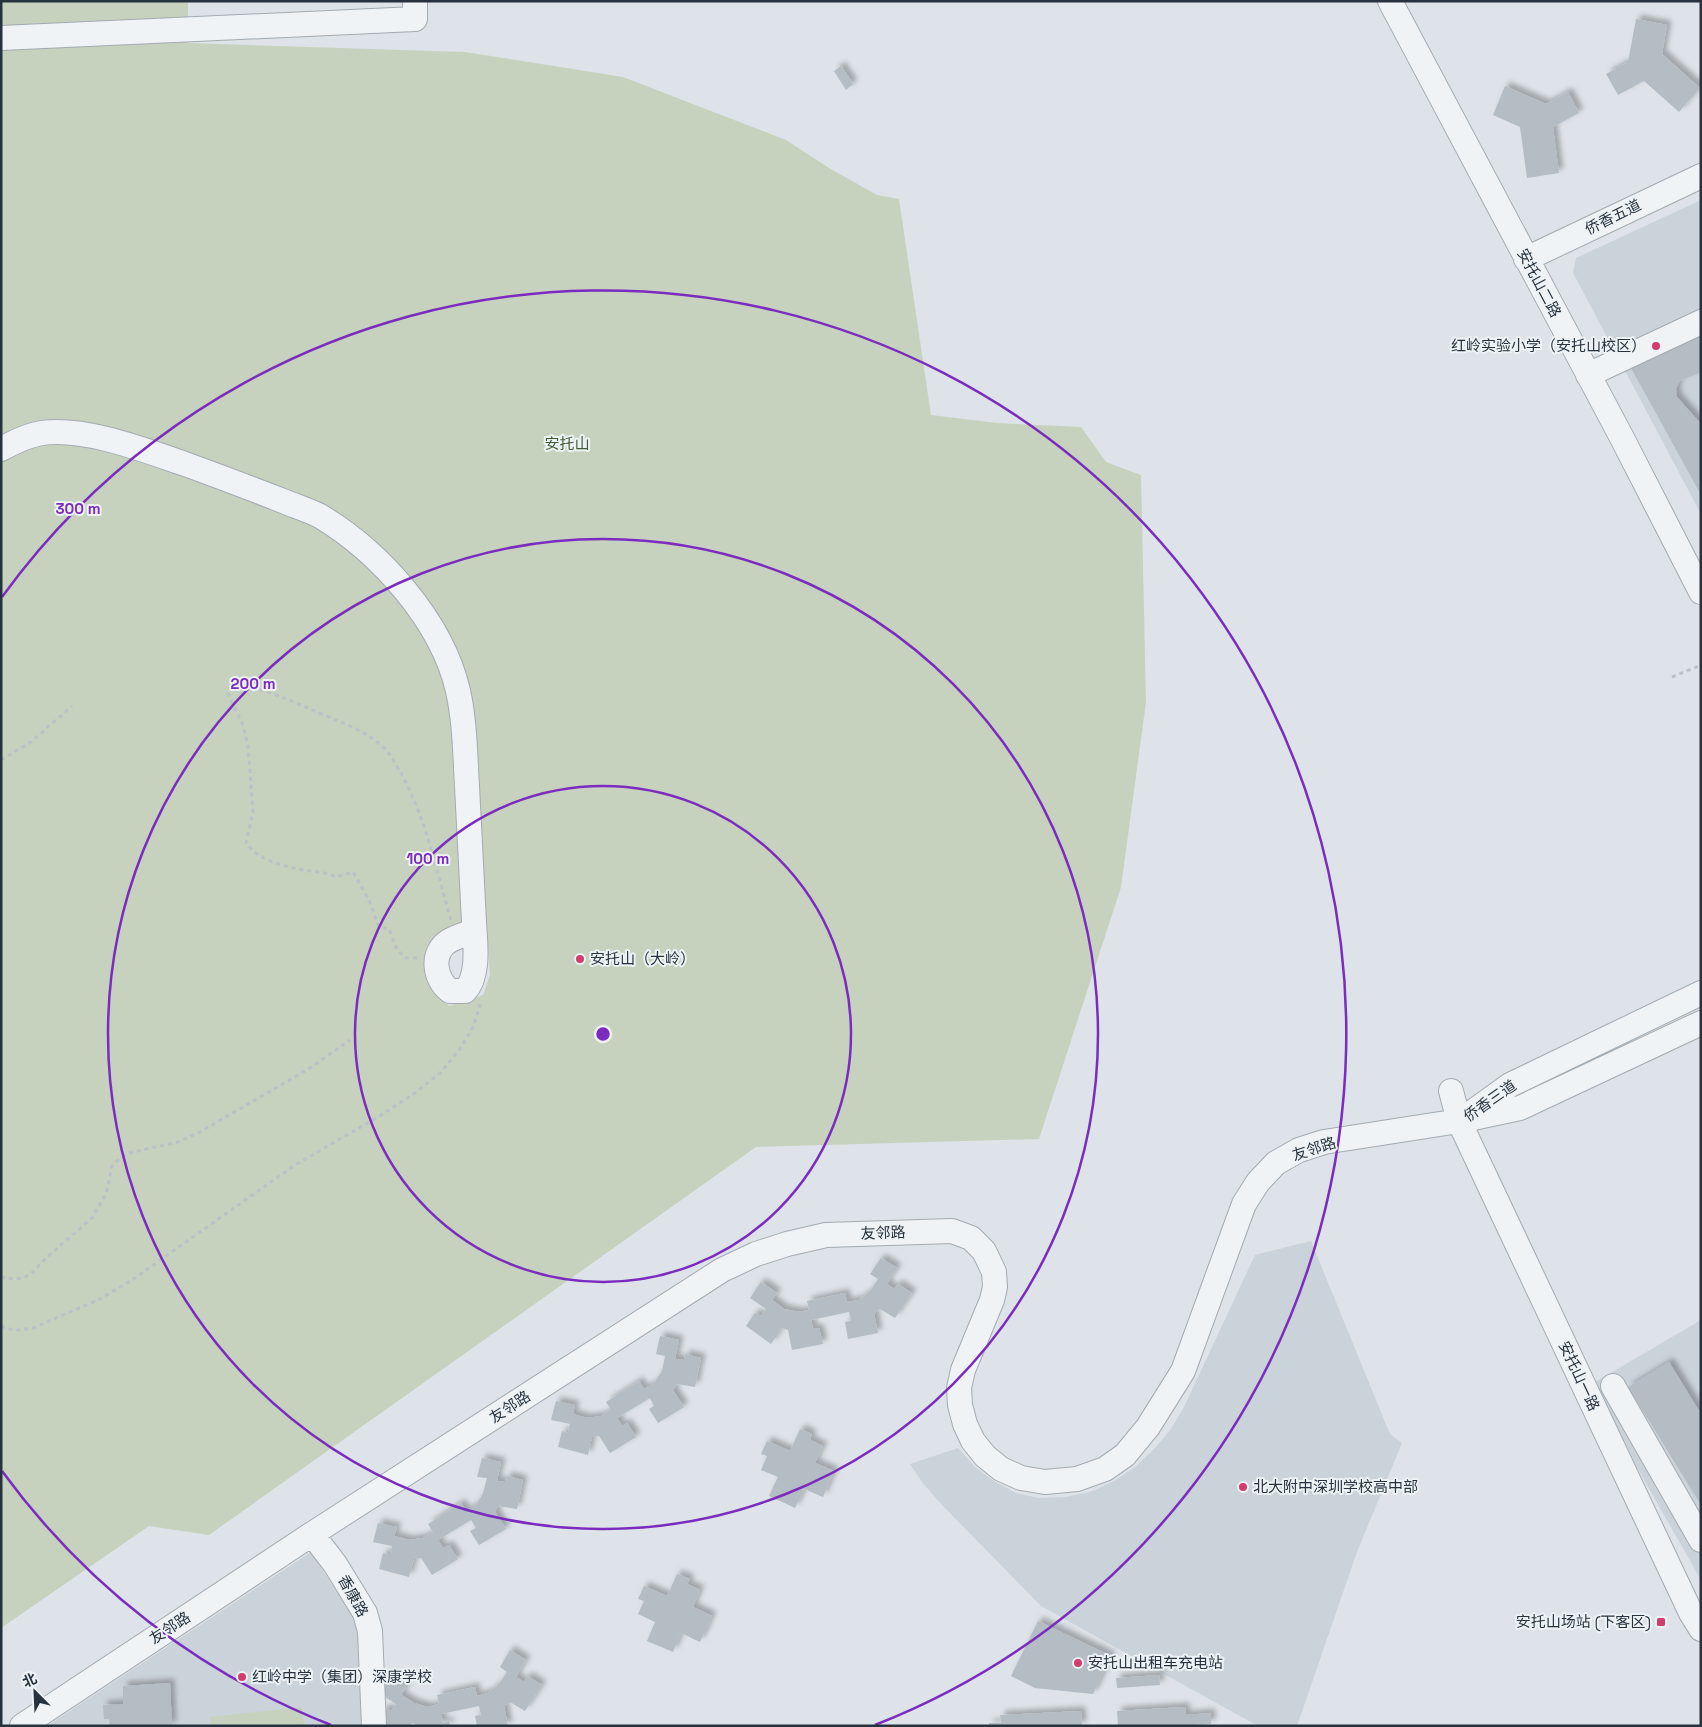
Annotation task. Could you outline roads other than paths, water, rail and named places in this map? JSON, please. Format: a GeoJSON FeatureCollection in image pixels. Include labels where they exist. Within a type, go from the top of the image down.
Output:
{"type":"FeatureCollection","features":[{"type":"Feature","properties":{"kind":"street"},"geometry":{"type":"LineString","coordinates":[[1,38],[415,19],[415,1]]}},
{"type":"Feature","properties":{"kind":"street","name":"安托山二路"},"geometry":{"type":"LineString","coordinates":[[1390,1],[1657,504],[1701,592]]}},
{"type":"Feature","properties":{"kind":"street","name":"侨香五道"},"geometry":{"type":"LineString","coordinates":[[1526,259],[1701,176]]}},
{"type":"Feature","properties":{"kind":"street"},"geometry":{"type":"LineString","coordinates":[[1588,375],[1701,322]]}},
{"type":"Feature","properties":{"kind":"street"},"geometry":{"type":"LineString","coordinates":[[1,449],[40,433],[64,431],[104,438],[167,458],[244,485],[318,515],[357,542],[392,574],[423,614],[440,642],[458,690],[464,728],[465,934],[472,980],[465,991],[450,991],[440,980],[437,970],[438,956],[444,944],[465,934]]}},
{"type":"Feature","properties":{"kind":"street","name":"侨香三道"},"geometry":{"type":"LineString","coordinates":[[1459,1121],[1510,1085],[1701,994]]}},
{"type":"Feature","properties":{"kind":"street","name":"侨香三道"},"geometry":{"type":"LineString","coordinates":[[1459,1121],[1520,1108],[1701,1023]]}},
{"type":"Feature","properties":{"kind":"street","name":"安托山一路"},"geometry":{"type":"LineString","coordinates":[[1451,1091],[1459,1121],[1691,1613],[1701,1629]]}},
{"type":"Feature","properties":{"kind":"street","name":"友邻路"},"geometry":{"type":"LineString","coordinates":[[22,1726],[312,1534],[722,1270],[756,1254],[787,1244],[826,1235],[952,1231],[972,1238],[984,1251],[994,1272],[995,1287],[992,1300],[963,1370],[959,1388],[960,1405],[965,1424],[973,1441],[984,1456],[1001,1469],[1021,1478],[1045,1482],[1077,1479],[1105,1469],[1126,1455],[1148,1427],[1183,1371],[1244,1204],[1258,1182],[1276,1164],[1299,1150],[1324,1142],[1459,1121]]}},
{"type":"Feature","properties":{"kind":"street"},"geometry":{"type":"LineString","coordinates":[[1613,1386],[1701,1540]]}},
{"type":"Feature","properties":{"kind":"street","name":"香康路"},"geometry":{"type":"LineString","coordinates":[[312,1534],[335,1564],[365,1612],[370,1631],[374,1726]]}},
{"type":"Feature","properties":{"kind":"place","name":"红岭实验小学（安托山校区）"},"geometry":{"type":"Point","coordinates":[1656,346]}},
{"type":"Feature","properties":{"kind":"place","name":"安托山（大岭）"},"geometry":{"type":"Point","coordinates":[580,959]}},
{"type":"Feature","properties":{"kind":"place","name":"北大附中深圳学校高中部"},"geometry":{"type":"Point","coordinates":[1243,1487]}},
{"type":"Feature","properties":{"kind":"place","name":"安托山场站 (下客区)"},"geometry":{"type":"Point","coordinates":[1661,1622]}},
{"type":"Feature","properties":{"kind":"place","name":"安托山出租车充电站"},"geometry":{"type":"Point","coordinates":[1078,1663]}},
{"type":"Feature","properties":{"kind":"place","name":"红岭中学（集团）深康学校"},"geometry":{"type":"Point","coordinates":[242,1677]}},
{"type":"Feature","properties":{"kind":"park label","name":"安托山"},"geometry":{"type":"Point","coordinates":[567,444]}}]}
